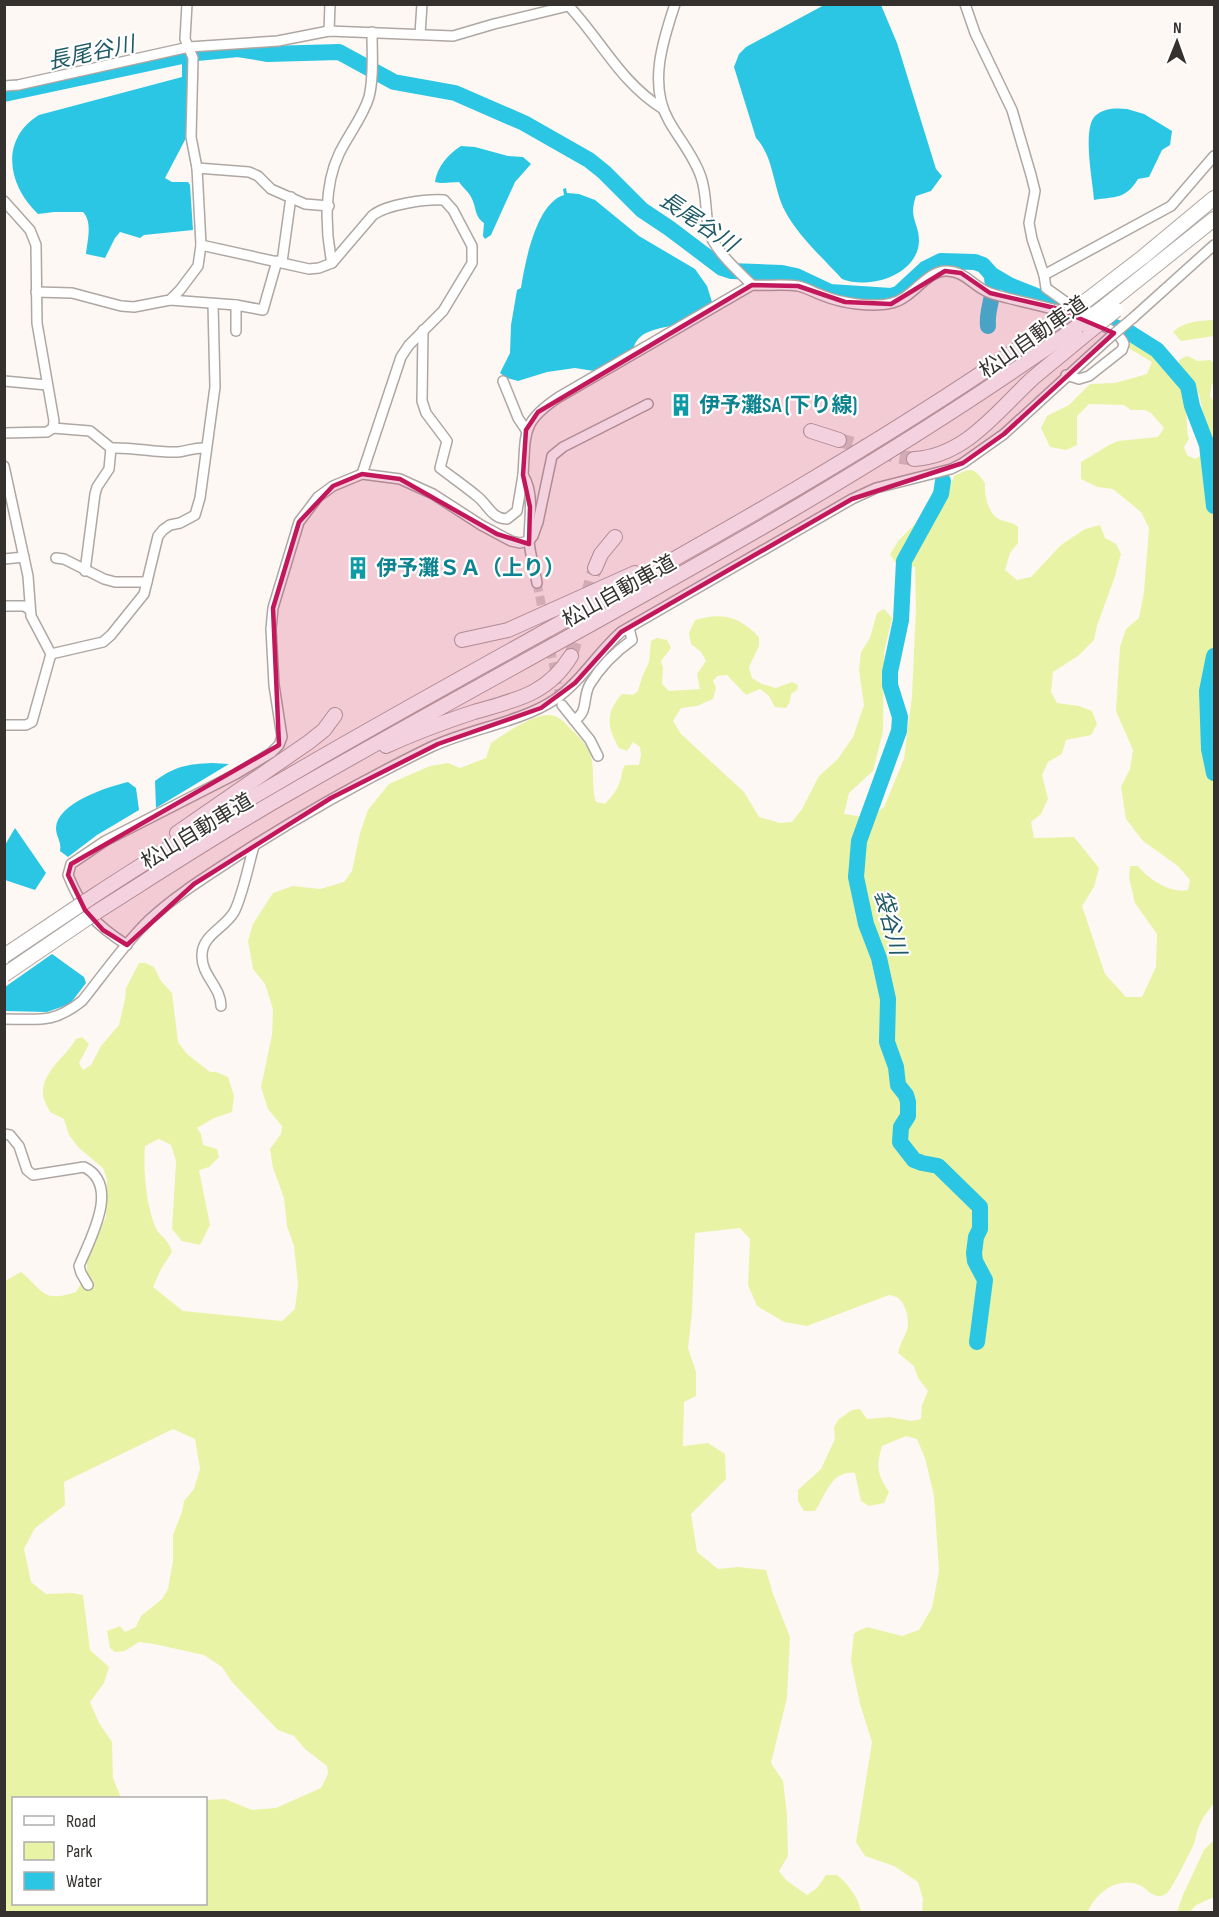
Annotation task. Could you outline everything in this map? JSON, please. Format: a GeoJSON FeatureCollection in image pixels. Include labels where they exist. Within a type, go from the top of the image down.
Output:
{"type":"FeatureCollection","features":[{"type":"Feature","properties":{"kind":"highway","name":"松山自動車道"},"geometry":{"type":"LineString","coordinates":[[4,956],[154,857],[287,777],[648,574],[902,426],[1063,311],[1088,300],[1215,198]]}},
{"type":"Feature","properties":{"kind":"highway","name":"松山自動車道"},"geometry":{"type":"LineString","coordinates":[[1111,308],[1215,219]]}},
{"type":"Feature","properties":{"kind":"highway"},"geometry":{"type":"LineString","coordinates":[[914,459],[942,454],[965,441],[1084,328],[1157,277],[1215,224]]}},
{"type":"Feature","properties":{"kind":"highway","name":"松山自動車道"},"geometry":{"type":"LineString","coordinates":[[4,975],[95,913],[288,793],[818,495],[918,434],[1028,361],[1084,328]]}},
{"type":"Feature","properties":{"kind":"highway"},"geometry":{"type":"LineString","coordinates":[[811,431],[839,440]]}},
{"type":"Feature","properties":{"kind":"highway"},"geometry":{"type":"LineString","coordinates":[[462,640],[508,630],[573,602],[640,570],[810,481]]}},
{"type":"Feature","properties":{"kind":"highway"},"geometry":{"type":"LineString","coordinates":[[595,568],[601,554],[615,537]]}},
{"type":"Feature","properties":{"kind":"highway"},"geometry":{"type":"LineString","coordinates":[[213,839],[394,743],[464,716],[525,697],[552,680],[563,670],[571,656]]}},
{"type":"Feature","properties":{"kind":"highway"},"geometry":{"type":"LineString","coordinates":[[86,901],[172,837],[309,742],[324,730],[335,715]]}},
{"type":"Feature","properties":{"kind":"street"},"geometry":{"type":"LineString","coordinates":[[170,300],[198,266],[201,245],[197,168],[191,137],[193,58],[185,39],[187,4]]}},
{"type":"Feature","properties":{"kind":"street"},"geometry":{"type":"LineString","coordinates":[[329,31],[330,4]]}},
{"type":"Feature","properties":{"kind":"street"},"geometry":{"type":"LineString","coordinates":[[420,34],[422,4]]}},
{"type":"Feature","properties":{"kind":"street"},"geometry":{"type":"LineString","coordinates":[[675,4],[662,46],[659,86],[663,109],[700,174],[704,188],[709,233],[752,285]]}},
{"type":"Feature","properties":{"kind":"street"},"geometry":{"type":"LineString","coordinates":[[965,4],[975,33],[1012,110],[1035,191],[1029,223],[1032,239],[1046,288],[1063,311]]}},
{"type":"Feature","properties":{"kind":"street"},"geometry":{"type":"LineString","coordinates":[[4,86],[18,85],[189,47],[278,41],[329,31],[453,36],[568,5],[632,85],[644,97],[663,109]]}},
{"type":"Feature","properties":{"kind":"street"},"geometry":{"type":"LineString","coordinates":[[332,263],[329,250],[328,206],[336,162],[369,97],[372,32]]}},
{"type":"Feature","properties":{"kind":"street"},"geometry":{"type":"LineString","coordinates":[[1044,275],[1171,206],[1215,156]]}},
{"type":"Feature","properties":{"kind":"street"},"geometry":{"type":"LineString","coordinates":[[197,168],[249,172],[258,176],[271,189],[305,204],[328,206]]}},
{"type":"Feature","properties":{"kind":"street"},"geometry":{"type":"LineString","coordinates":[[36,292],[72,293],[121,306],[134,307],[170,300],[236,305],[263,310],[279,262],[291,197]]}},
{"type":"Feature","properties":{"kind":"street"},"geometry":{"type":"LineString","coordinates":[[201,245],[309,268],[319,268],[332,263],[373,214],[379,211],[407,204],[444,200],[453,210],[472,246],[474,257],[472,263],[443,311],[409,345],[401,357],[362,474]]}},
{"type":"Feature","properties":{"kind":"street"},"geometry":{"type":"LineString","coordinates":[[4,201],[34,237],[36,245],[37,323],[54,421],[53,428]]}},
{"type":"Feature","properties":{"kind":"street"},"geometry":{"type":"LineString","coordinates":[[4,1019],[47,1019],[62,1015],[82,1000],[148,921],[171,901],[331,798],[438,744],[541,708],[575,683],[608,644],[629,628],[852,499],[876,488],[951,469],[963,462],[1004,434],[1065,375],[1215,245]]}},
{"type":"Feature","properties":{"kind":"street"},"geometry":{"type":"LineString","coordinates":[[423,330],[422,401],[426,413],[447,441],[440,468],[502,519],[507,519],[517,511],[523,475],[526,430],[538,412],[559,397],[752,285],[798,286],[845,302],[891,304],[909,295],[936,273],[945,271],[961,273],[990,293],[1063,311],[1110,330],[1123,339],[1122,350],[1089,376],[1078,378],[1065,375]]}},
{"type":"Feature","properties":{"kind":"street"},"geometry":{"type":"LineString","coordinates":[[51,654],[103,642],[111,635],[144,594],[158,536],[163,530],[195,515],[198,508],[215,387],[213,304]]}},
{"type":"Feature","properties":{"kind":"street"},"geometry":{"type":"LineString","coordinates":[[236,305],[236,331]]}},
{"type":"Feature","properties":{"kind":"street"},"geometry":{"type":"LineString","coordinates":[[4,381],[47,385]]}},
{"type":"Feature","properties":{"kind":"street"},"geometry":{"type":"LineString","coordinates":[[503,381],[518,418],[526,430]]}},
{"type":"Feature","properties":{"kind":"street"},"geometry":{"type":"LineString","coordinates":[[127,945],[103,930],[84,910],[68,875],[71,864],[105,841],[236,774],[271,753],[279,745],[282,737],[282,723],[274,685],[271,629],[273,608],[299,522],[318,497],[333,486],[362,474],[400,479],[433,494],[504,537],[520,543],[529,541],[538,522],[552,456],[563,447],[648,404]]}},
{"type":"Feature","properties":{"kind":"street"},"geometry":{"type":"LineString","coordinates":[[4,433],[47,432],[53,428],[90,431],[111,448],[129,447],[177,452],[196,447],[206,448]]}},
{"type":"Feature","properties":{"kind":"street"},"geometry":{"type":"LineString","coordinates":[[85,571],[95,494],[110,469],[111,448]]}},
{"type":"Feature","properties":{"kind":"street"},"geometry":{"type":"LineString","coordinates":[[4,466],[30,590],[29,609],[51,654],[32,722],[26,725],[4,725]]}},
{"type":"Feature","properties":{"kind":"street"},"geometry":{"type":"LineString","coordinates":[[523,475],[527,481],[530,507],[529,541],[537,583]]}},
{"type":"Feature","properties":{"kind":"street"},"geometry":{"type":"LineString","coordinates":[[4,559],[24,557]]}},
{"type":"Feature","properties":{"kind":"street"},"geometry":{"type":"LineString","coordinates":[[56,558],[64,559],[85,571],[115,582],[147,582]]}},
{"type":"Feature","properties":{"kind":"street"},"geometry":{"type":"LineString","coordinates":[[4,606],[24,606],[29,609]]}},
{"type":"Feature","properties":{"kind":"street"},"geometry":{"type":"LineString","coordinates":[[574,720],[581,717],[586,693],[598,672],[608,659],[632,640],[629,628]]}},
{"type":"Feature","properties":{"kind":"street"},"geometry":{"type":"LineString","coordinates":[[562,705],[590,740],[598,756]]}},
{"type":"Feature","properties":{"kind":"street"},"geometry":{"type":"LineString","coordinates":[[221,1006],[219,994],[204,969],[201,958],[202,950],[207,940],[234,911],[254,846]]}},
{"type":"Feature","properties":{"kind":"street"},"geometry":{"type":"LineString","coordinates":[[4,1134],[10,1135],[19,1146],[27,1170],[33,1175],[84,1167],[97,1176],[101,1200],[98,1220],[79,1266],[88,1285]]}},
{"type":"Feature","properties":{"kind":"highlighted area"},"geometry":{"type":"Polygon","coordinates":[[[945,271],[961,273],[990,293],[1055,308],[1114,333],[1004,434],[963,463],[852,499],[621,632],[575,683],[541,708],[438,744],[331,798],[194,884],[127,945],[103,930],[85,910],[68,875],[71,864],[279,745],[273,608],[299,522],[333,486],[362,474],[400,479],[497,534],[529,544],[530,507],[523,475],[526,430],[538,412],[752,285],[798,286],[845,302],[891,304],[945,271]]]}},
{"type":"Feature","properties":{"kind":"green space"},"geometry":{"type":"Polygon","coordinates":[[[1214,320],[1214,336],[1181,341],[1173,332],[1177,328],[1197,321],[1214,320]]]}},
{"type":"Feature","properties":{"kind":"green space"},"geometry":{"type":"Polygon","coordinates":[[[1134,339],[1147,346],[1167,364],[1182,383],[1186,396],[1189,439],[1184,447],[1187,455],[1195,459],[1202,455],[1206,428],[1199,394],[1179,370],[1179,360],[1187,356],[1198,361],[1210,360],[1214,363],[1214,382],[1210,396],[1214,402],[1214,1803],[1202,1819],[1194,1844],[1167,1893],[1159,1896],[1139,1885],[1123,1883],[1108,1888],[1096,1898],[1088,1912],[922,1912],[923,1899],[918,1882],[894,1866],[865,1856],[856,1842],[872,1742],[860,1704],[851,1661],[854,1633],[867,1627],[902,1636],[919,1630],[932,1608],[939,1571],[934,1496],[925,1458],[917,1439],[906,1436],[882,1446],[879,1470],[889,1492],[884,1503],[869,1506],[861,1501],[855,1473],[840,1475],[835,1479],[815,1511],[804,1511],[798,1501],[798,1490],[821,1469],[835,1439],[834,1427],[839,1419],[852,1410],[860,1409],[867,1419],[889,1417],[912,1421],[921,1419],[922,1405],[928,1391],[918,1378],[914,1366],[898,1353],[908,1322],[905,1308],[898,1298],[889,1295],[807,1326],[784,1322],[757,1306],[748,1285],[750,1239],[740,1228],[695,1233],[692,1313],[688,1348],[696,1372],[696,1396],[684,1402],[683,1446],[708,1443],[725,1454],[726,1479],[691,1514],[697,1552],[718,1569],[738,1567],[766,1570],[790,1637],[787,1698],[771,1763],[783,1781],[787,1815],[788,1856],[779,1871],[786,1880],[807,1895],[817,1888],[826,1875],[837,1875],[852,1892],[861,1912],[5,1912],[5,1281],[21,1272],[50,1296],[76,1292],[87,1274],[87,1260],[106,1217],[107,1179],[103,1168],[79,1148],[69,1135],[64,1119],[50,1112],[45,1101],[44,1086],[50,1071],[76,1039],[82,1037],[89,1044],[79,1063],[83,1070],[91,1065],[101,1046],[119,1025],[126,988],[139,963],[154,967],[161,981],[172,993],[178,1042],[187,1054],[210,1072],[228,1077],[234,1096],[232,1112],[214,1118],[197,1128],[203,1145],[217,1149],[219,1157],[209,1167],[199,1170],[210,1225],[200,1245],[182,1241],[172,1229],[176,1161],[171,1145],[159,1139],[145,1146],[144,1165],[149,1207],[157,1230],[172,1252],[153,1287],[183,1311],[282,1321],[295,1309],[298,1284],[294,1246],[287,1226],[284,1198],[273,1168],[270,1149],[281,1134],[282,1126],[268,1109],[261,1087],[272,1035],[273,1009],[265,984],[253,969],[248,941],[253,924],[273,893],[293,886],[320,889],[344,882],[352,871],[360,833],[368,810],[389,784],[430,766],[448,763],[460,768],[486,758],[491,743],[534,718],[553,715],[559,718],[586,746],[592,762],[596,802],[605,804],[618,787],[625,765],[639,765],[641,755],[640,747],[633,742],[627,751],[619,748],[612,733],[610,714],[616,701],[622,694],[633,695],[638,691],[649,662],[651,641],[657,638],[667,640],[671,648],[661,661],[662,684],[669,691],[700,689],[697,674],[706,661],[701,652],[691,644],[689,633],[695,620],[714,616],[737,620],[759,637],[759,646],[749,667],[752,678],[776,688],[792,682],[798,685],[797,690],[791,694],[786,708],[775,707],[769,696],[760,689],[746,695],[727,675],[717,676],[713,681],[716,688],[713,699],[697,706],[681,708],[673,721],[681,734],[744,792],[759,817],[780,823],[792,822],[802,809],[819,776],[837,760],[853,737],[864,705],[859,671],[861,652],[870,638],[877,613],[884,609],[892,618],[884,653],[883,732],[873,771],[849,793],[844,814],[869,818],[884,807],[904,759],[912,696],[916,608],[915,567],[897,565],[890,554],[899,540],[928,511],[946,499],[954,476],[968,470],[974,471],[985,483],[987,503],[992,513],[1018,527],[1018,543],[1010,553],[1005,570],[1017,580],[1031,577],[1061,545],[1085,529],[1100,525],[1105,538],[1116,544],[1121,554],[1094,640],[1078,656],[1053,672],[1051,692],[1057,703],[1079,706],[1092,711],[1097,724],[1091,735],[1066,740],[1062,754],[1048,762],[1042,775],[1048,799],[1041,814],[1031,822],[1034,838],[1074,837],[1099,868],[1094,887],[1082,906],[1105,974],[1126,997],[1142,997],[1156,967],[1157,934],[1135,903],[1129,878],[1130,866],[1138,866],[1154,880],[1174,890],[1188,890],[1190,880],[1178,866],[1143,841],[1126,819],[1121,787],[1130,769],[1133,750],[1116,711],[1120,647],[1126,629],[1139,618],[1144,592],[1149,528],[1141,512],[1113,489],[1097,487],[1081,479],[1081,462],[1118,441],[1158,437],[1164,428],[1151,413],[1145,410],[1131,410],[1124,405],[1089,404],[1077,416],[1077,445],[1066,450],[1050,447],[1041,428],[1047,416],[1069,405],[1090,384],[1115,383],[1147,374],[1152,362],[1130,349],[1128,345],[1134,339]],[[173,1429],[64,1482],[65,1505],[35,1528],[24,1549],[31,1582],[46,1594],[83,1595],[90,1650],[109,1667],[104,1683],[90,1702],[99,1723],[112,1742],[113,1778],[121,1797],[12,1797],[12,1905],[207,1905],[207,1800],[225,1799],[252,1810],[276,1808],[321,1788],[328,1774],[327,1766],[305,1749],[294,1736],[278,1730],[232,1682],[222,1667],[204,1655],[139,1642],[125,1651],[115,1652],[110,1648],[107,1631],[120,1626],[125,1632],[136,1627],[141,1616],[162,1599],[168,1589],[173,1561],[173,1535],[184,1501],[194,1489],[200,1469],[195,1439],[173,1429]]]}},
{"type":"Feature","properties":{"kind":"green space"},"geometry":{"type":"Polygon","coordinates":[[[1214,1840],[1214,1897],[1196,1905],[1190,1912],[1177,1912],[1204,1850],[1214,1840]]]}},
{"type":"Feature","properties":{"kind":"water"},"geometry":{"type":"Polygon","coordinates":[[[826,4],[881,5],[897,43],[936,169],[942,176],[931,191],[916,196],[913,215],[919,235],[917,253],[901,271],[878,281],[853,282],[842,279],[790,220],[781,202],[770,163],[756,138],[734,67],[739,54],[746,47],[826,4]]]}},
{"type":"Feature","properties":{"kind":"water"},"geometry":{"type":"Polygon","coordinates":[[[186,53],[190,70],[188,137],[165,178],[172,182],[188,182],[190,185],[193,230],[144,235],[140,238],[120,232],[105,258],[86,254],[89,227],[83,212],[38,214],[20,190],[12,163],[13,149],[18,137],[26,125],[39,115],[182,77],[182,54],[186,53]]]}},
{"type":"Feature","properties":{"kind":"water"},"geometry":{"type":"Polygon","coordinates":[[[1127,109],[1144,114],[1172,131],[1170,145],[1162,150],[1149,177],[1138,179],[1124,194],[1094,200],[1089,144],[1091,123],[1102,111],[1127,109]]]}},
{"type":"Feature","properties":{"kind":"water"},"geometry":{"type":"Polygon","coordinates":[[[461,146],[523,157],[531,164],[515,182],[491,235],[485,239],[483,236],[484,223],[477,215],[470,195],[459,182],[435,182],[444,161],[461,146]]]}},
{"type":"Feature","properties":{"kind":"water"},"geometry":{"type":"Polygon","coordinates":[[[566,188],[567,193],[579,194],[595,200],[639,236],[695,269],[707,286],[712,302],[710,306],[684,322],[655,329],[643,335],[635,344],[633,351],[594,371],[575,368],[547,372],[518,381],[507,378],[500,373],[510,353],[511,325],[517,290],[521,288],[529,250],[539,221],[546,209],[554,200],[564,195],[563,189],[566,188]]]}},
{"type":"Feature","properties":{"kind":"water"},"geometry":{"type":"Polygon","coordinates":[[[212,763],[229,764],[156,808],[155,781],[182,767],[212,763]]]}},
{"type":"Feature","properties":{"kind":"water"},"geometry":{"type":"Polygon","coordinates":[[[128,782],[136,788],[139,810],[97,835],[68,857],[60,851],[56,828],[65,811],[84,798],[128,782]]]}},
{"type":"Feature","properties":{"kind":"water"},"geometry":{"type":"Polygon","coordinates":[[[15,828],[46,873],[35,890],[5,880],[5,845],[15,828]]]}},
{"type":"Feature","properties":{"kind":"water"},"geometry":{"type":"Polygon","coordinates":[[[52,954],[84,977],[86,983],[70,1004],[47,1012],[5,1011],[5,987],[52,954]]]}},
{"type":"Feature","properties":{"kind":"waterway","name":"長尾谷川"},"geometry":{"type":"LineString","coordinates":[[197,53],[238,49],[268,54],[339,52],[394,82],[455,93],[524,123],[589,160],[642,210],[722,268],[731,271],[782,273],[796,276],[830,292],[891,296],[898,294],[925,269],[941,261],[975,262],[983,265],[992,275],[1009,285],[1130,333],[1157,350],[1188,386],[1192,406],[1207,445],[1214,506]]}},
{"type":"Feature","properties":{"kind":"waterway","name":"長尾谷川"},"geometry":{"type":"LineString","coordinates":[[4,94],[187,55]]}},
{"type":"Feature","properties":{"kind":"waterway","name":"袋谷川"},"geometry":{"type":"LineString","coordinates":[[988,326],[993,290],[992,278]]}},
{"type":"Feature","properties":{"kind":"waterway","name":"袋谷川"},"geometry":{"type":"LineString","coordinates":[[943,481],[941,494],[904,561],[901,620],[890,672],[890,685],[900,717],[899,731],[859,841],[856,877],[866,924],[879,958],[888,999],[887,1042],[896,1067],[898,1085],[906,1095],[908,1102],[908,1116],[901,1127],[900,1142],[914,1160],[938,1166],[980,1207],[980,1229],[976,1237],[974,1253],[975,1261],[985,1280],[977,1342]]}},
{"type":"Feature","properties":{"kind":"waterway","name":"長尾谷川"},"geometry":{"type":"LineString","coordinates":[[1214,656],[1207,691],[1209,749],[1214,773]]}},
{"type":"Feature","properties":{"kind":"tunnel"},"geometry":{"type":"LineString","coordinates":[[839,440],[914,459]]}},
{"type":"Feature","properties":{"kind":"tunnel"},"geometry":{"type":"LineString","coordinates":[[571,656],[595,568]]}},
{"type":"Feature","properties":{"kind":"tunnel"},"geometry":{"type":"LineString","coordinates":[[537,583],[561,702]]}},
{"type":"Feature","properties":{"kind":"place","name":"伊予灘SA (下り線)"},"geometry":{"type":"Point","coordinates":[681,405]}},
{"type":"Feature","properties":{"kind":"place","name":"伊予灘ＳＡ（上り）"},"geometry":{"type":"Point","coordinates":[358,568]}}]}
